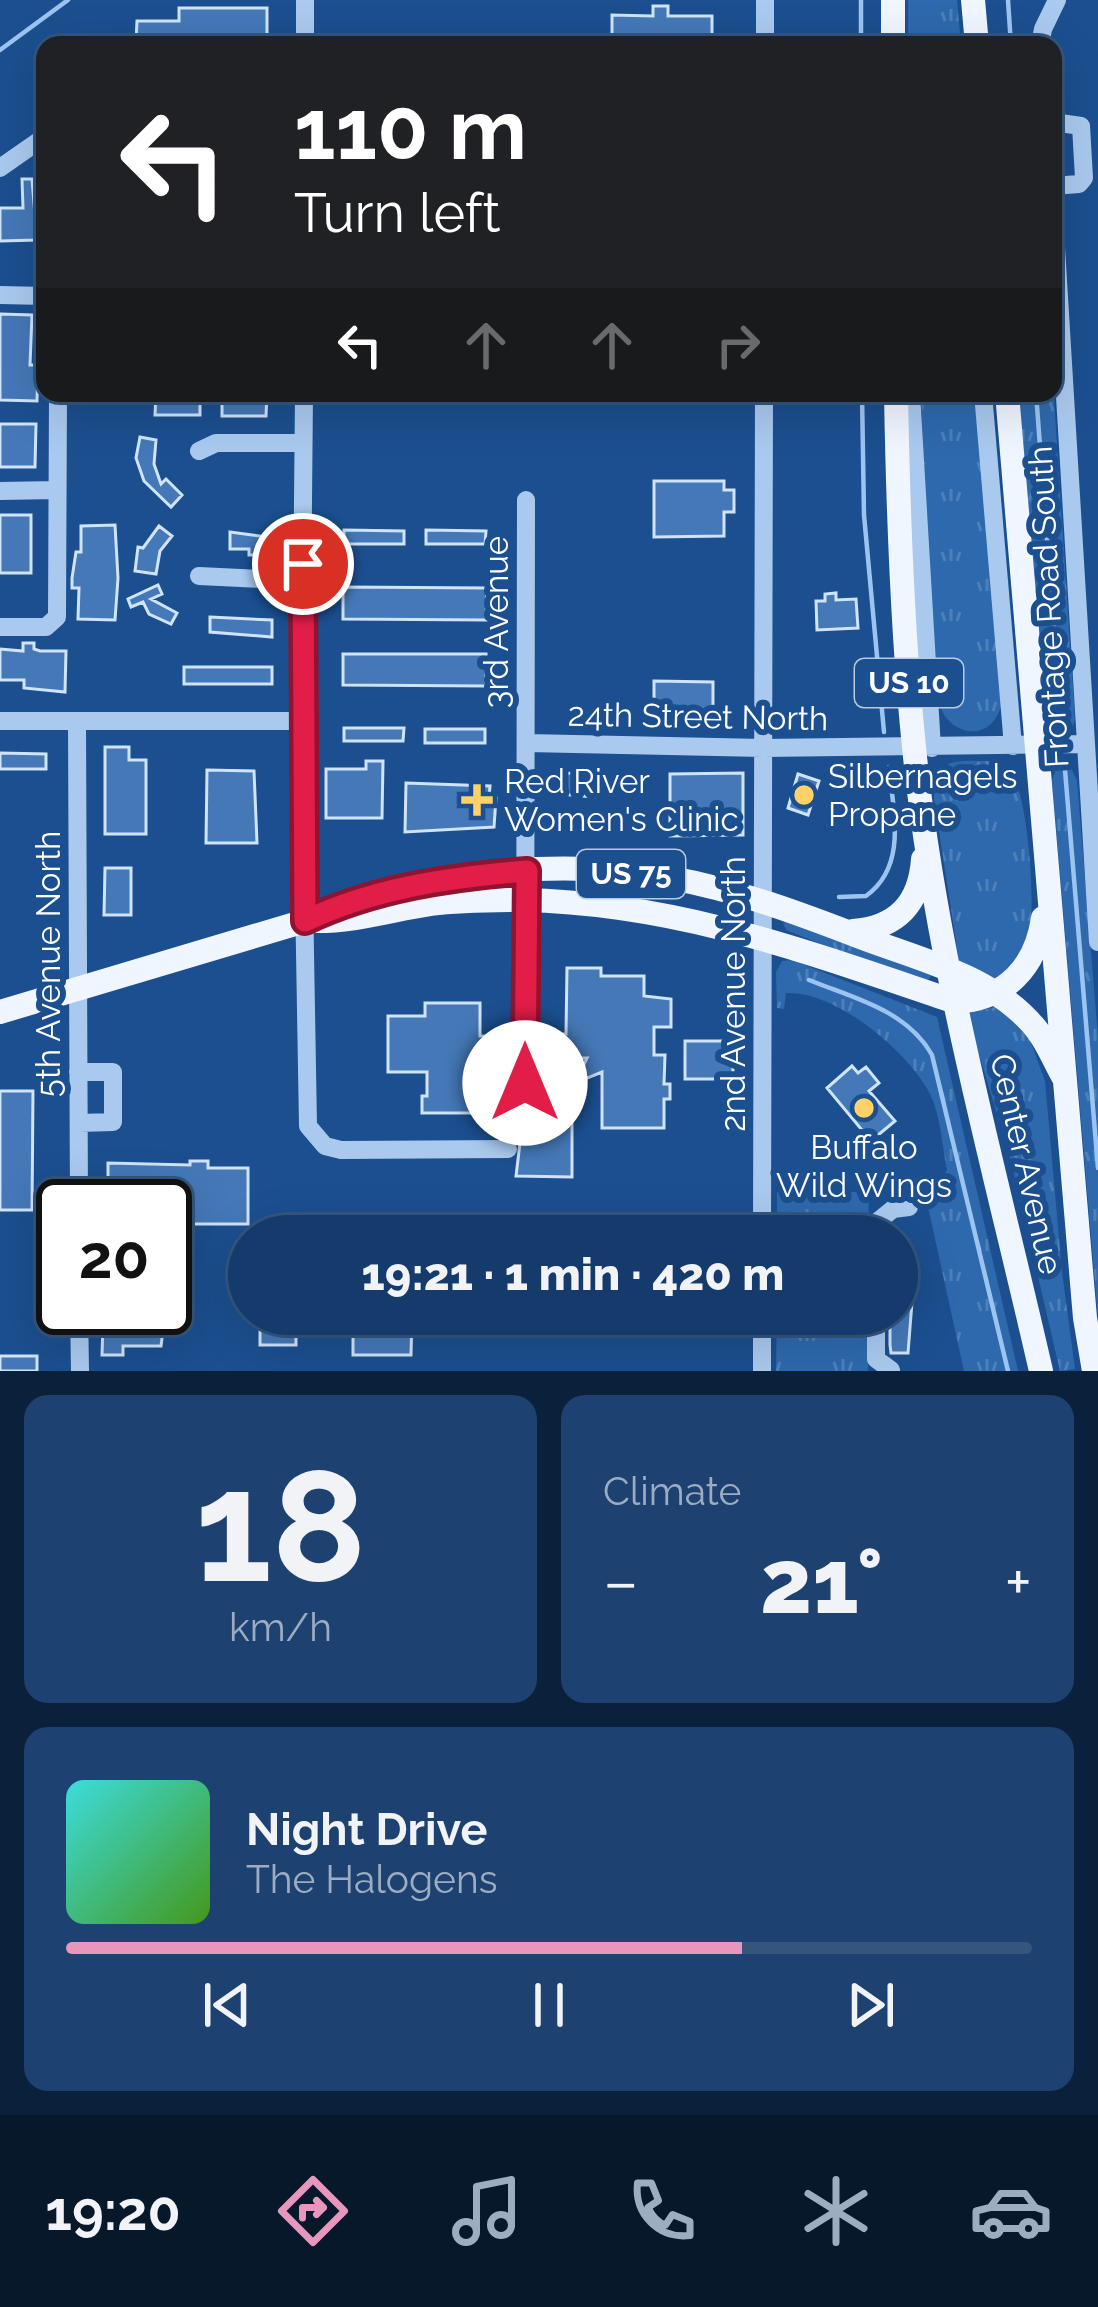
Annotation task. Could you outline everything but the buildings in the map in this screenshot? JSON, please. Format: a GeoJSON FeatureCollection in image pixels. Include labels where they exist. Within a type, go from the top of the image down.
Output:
{"type":"FeatureCollection","features":[{"type":"Feature","properties":{"kind":"main road"},"geometry":{"type":"LineString","coordinates":[[893,0],[893,36]]}},
{"type":"Feature","properties":{"kind":"main road"},"geometry":{"type":"LineString","coordinates":[[973,0],[976,36]]}},
{"type":"Feature","properties":{"kind":"main road","name":"US 10"},"geometry":{"type":"LineString","coordinates":[[896,402],[898,516],[923,748],[925,832],[950,971]]}},
{"type":"Feature","properties":{"kind":"main road","name":"Center Avenue"},"geometry":{"type":"LineString","coordinates":[[1007,402],[1024,746],[1047,892],[1085,1318],[1094,1371]]}},
{"type":"Feature","properties":{"kind":"main road"},"geometry":{"type":"LineString","coordinates":[[846,931],[877,929],[896,921],[905,910],[918,891],[925,832]]}},
{"type":"Feature","properties":{"kind":"main road","name":"US 75"},"geometry":{"type":"LineString","coordinates":[[0,1012],[305,921],[339,904],[427,883],[527,871],[669,878],[763,902],[999,992],[1039,1031],[1064,1078]]}},
{"type":"Feature","properties":{"kind":"main road"},"geometry":{"type":"LineString","coordinates":[[956,1002],[980,1000],[1018,978],[1042,928],[1047,892]]}},
{"type":"Feature","properties":{"kind":"main road","name":"US 75"},"geometry":{"type":"LineString","coordinates":[[305,921],[343,922],[432,904],[526,900],[667,913],[763,937],[956,1002]]}},
{"type":"Feature","properties":{"kind":"main road","name":"Center Avenue"},"geometry":{"type":"LineString","coordinates":[[950,971],[1041,1371]]}},
{"type":"Feature","properties":{"kind":"main road"},"geometry":{"type":"LineString","coordinates":[[1085,1318],[1098,1351]]}},
{"type":"Feature","properties":{"kind":"street"},"geometry":{"type":"LineString","coordinates":[[305,0],[305,36]]}},
{"type":"Feature","properties":{"kind":"street"},"geometry":{"type":"LineString","coordinates":[[765,0],[765,36]]}},
{"type":"Feature","properties":{"kind":"street"},"geometry":{"type":"LineString","coordinates":[[1041,36],[1057,0]]}},
{"type":"Feature","properties":{"kind":"street"},"geometry":{"type":"LineString","coordinates":[[1062,123],[1081,126],[1091,160],[1083,182],[1062,185]]}},
{"type":"Feature","properties":{"kind":"street"},"geometry":{"type":"LineString","coordinates":[[0,168],[36,143]]}},
{"type":"Feature","properties":{"kind":"street"},"geometry":{"type":"LineString","coordinates":[[0,295],[36,296]]}},
{"type":"Feature","properties":{"kind":"street","name":"Frontage Road South"},"geometry":{"type":"LineString","coordinates":[[1062,380],[1098,942]]}},
{"type":"Feature","properties":{"kind":"street"},"geometry":{"type":"LineString","coordinates":[[0,627],[46,627],[57,617],[58,402]]}},
{"type":"Feature","properties":{"kind":"street"},"geometry":{"type":"LineString","coordinates":[[304,402],[301,722],[308,1126],[325,1146],[369,1151],[508,1149]]}},
{"type":"Feature","properties":{"kind":"street","name":"2nd Avenue North"},"geometry":{"type":"LineString","coordinates":[[762,1215],[764,402]]}},
{"type":"Feature","properties":{"kind":"street"},"geometry":{"type":"LineString","coordinates":[[911,402],[923,748]]}},
{"type":"Feature","properties":{"kind":"street"},"geometry":{"type":"LineString","coordinates":[[984,402],[1024,746]]}},
{"type":"Feature","properties":{"kind":"street"},"geometry":{"type":"LineString","coordinates":[[199,451],[216,443],[303,442]]}},
{"type":"Feature","properties":{"kind":"street"},"geometry":{"type":"LineString","coordinates":[[0,491],[56,490]]}},
{"type":"Feature","properties":{"kind":"street","name":"3rd Avenue"},"geometry":{"type":"LineString","coordinates":[[525,1083],[526,500]]}},
{"type":"Feature","properties":{"kind":"street"},"geometry":{"type":"LineString","coordinates":[[199,576],[303,581]]}},
{"type":"Feature","properties":{"kind":"street"},"geometry":{"type":"LineString","coordinates":[[0,721],[301,722]]}},
{"type":"Feature","properties":{"kind":"street","name":"5th Avenue North"},"geometry":{"type":"LineString","coordinates":[[77,722],[79,1179]]}},
{"type":"Feature","properties":{"kind":"street","name":"24th Street North"},"geometry":{"type":"LineString","coordinates":[[527,743],[763,748],[1084,744]]}},
{"type":"Feature","properties":{"kind":"street"},"geometry":{"type":"LineString","coordinates":[[78,1072],[113,1072],[113,1122],[79,1123]]}},
{"type":"Feature","properties":{"kind":"street"},"geometry":{"type":"LineString","coordinates":[[886,1215],[909,1207]]}},
{"type":"Feature","properties":{"kind":"street"},"geometry":{"type":"LineString","coordinates":[[79,1335],[80,1371]]}},
{"type":"Feature","properties":{"kind":"street"},"geometry":{"type":"LineString","coordinates":[[762,1335],[762,1371]]}},
{"type":"Feature","properties":{"kind":"street"},"geometry":{"type":"LineString","coordinates":[[876,1335],[875,1358],[891,1370]]}},
{"type":"Feature","properties":{"kind":"green space"},"geometry":{"type":"Polygon","coordinates":[[[908,0],[957,0],[960,36],[908,36],[908,0]]]}},
{"type":"Feature","properties":{"kind":"green space"},"geometry":{"type":"Polygon","coordinates":[[[921,402],[978,402],[1001,706],[989,726],[980,730],[961,729],[939,704],[921,402]]]}},
{"type":"Feature","properties":{"kind":"green space"},"geometry":{"type":"Polygon","coordinates":[[[1020,402],[1054,402],[1075,719],[1071,731],[1055,734],[1045,723],[1020,402]]]}},
{"type":"Feature","properties":{"kind":"green space"},"geometry":{"type":"Polygon","coordinates":[[[996,761],[1012,775],[1020,796],[1032,902],[1027,942],[997,981],[959,961],[934,798],[945,766],[996,761]]]}},
{"type":"Feature","properties":{"kind":"green space"},"geometry":{"type":"Polygon","coordinates":[[[1068,761],[1077,781],[1098,1037],[1098,1318],[1052,780],[1059,763],[1068,761]]]}},
{"type":"Feature","properties":{"kind":"green space"},"geometry":{"type":"Polygon","coordinates":[[[789,921],[933,973],[925,985],[786,930],[783,923],[789,921]]]}},
{"type":"Feature","properties":{"kind":"green space"},"geometry":{"type":"Polygon","coordinates":[[[792,960],[937,1017],[1018,1371],[964,1371],[925,1193],[935,1191],[947,1170],[930,1094],[906,1060],[848,1013],[805,995],[786,993],[784,1009],[777,1008],[776,972],[782,961],[792,960]]]}},
{"type":"Feature","properties":{"kind":"green space"},"geometry":{"type":"Polygon","coordinates":[[[999,1006],[1030,1040],[1045,1081],[1075,1369],[1060,1371],[1011,1160],[971,1028],[969,1013],[999,1006]]]}},
{"type":"Feature","properties":{"kind":"green space"},"geometry":{"type":"Polygon","coordinates":[[[777,1192],[869,1192],[868,1215],[777,1215],[777,1192]]]}},
{"type":"Feature","properties":{"kind":"green space"},"geometry":{"type":"Polygon","coordinates":[[[777,1335],[868,1335],[868,1371],[776,1371],[777,1335]]]}},
{"type":"Feature","properties":{"kind":"waterway"},"geometry":{"type":"LineString","coordinates":[[0,50],[68,0]]}},
{"type":"Feature","properties":{"kind":"waterway"},"geometry":{"type":"LineString","coordinates":[[861,0],[861,36]]}},
{"type":"Feature","properties":{"kind":"waterway"},"geometry":{"type":"LineString","coordinates":[[1008,0],[1010,36]]}},
{"type":"Feature","properties":{"kind":"waterway"},"geometry":{"type":"LineString","coordinates":[[862,402],[864,515],[884,732]]}},
{"type":"Feature","properties":{"kind":"waterway"},"geometry":{"type":"LineString","coordinates":[[1037,402],[1061,725]]}},
{"type":"Feature","properties":{"kind":"waterway"},"geometry":{"type":"LineString","coordinates":[[839,897],[866,896],[888,869],[895,837],[889,767]]}},
{"type":"Feature","properties":{"kind":"waterway"},"geometry":{"type":"LineString","coordinates":[[1065,770],[1098,1168]]}},
{"type":"Feature","properties":{"kind":"waterway"},"geometry":{"type":"LineString","coordinates":[[809,980],[894,1016],[932,1055],[1008,1371]]}},
{"type":"Feature","properties":{"kind":"place","name":"Silbernagels Propane"},"geometry":{"type":"Point","coordinates":[804,795]}},
{"type":"Feature","properties":{"kind":"place","name":"Red River Women's Clinic"},"geometry":{"type":"Point","coordinates":[477,800]}},
{"type":"Feature","properties":{"kind":"place","name":"Buffalo Wild Wings"},"geometry":{"type":"Point","coordinates":[864,1108]}},
{"type":"Feature","properties":{"kind":"route"},"geometry":{"type":"LineString","coordinates":[[303,564],[305,921],[339,904],[427,883],[527,871],[525,1083]]}}]}
